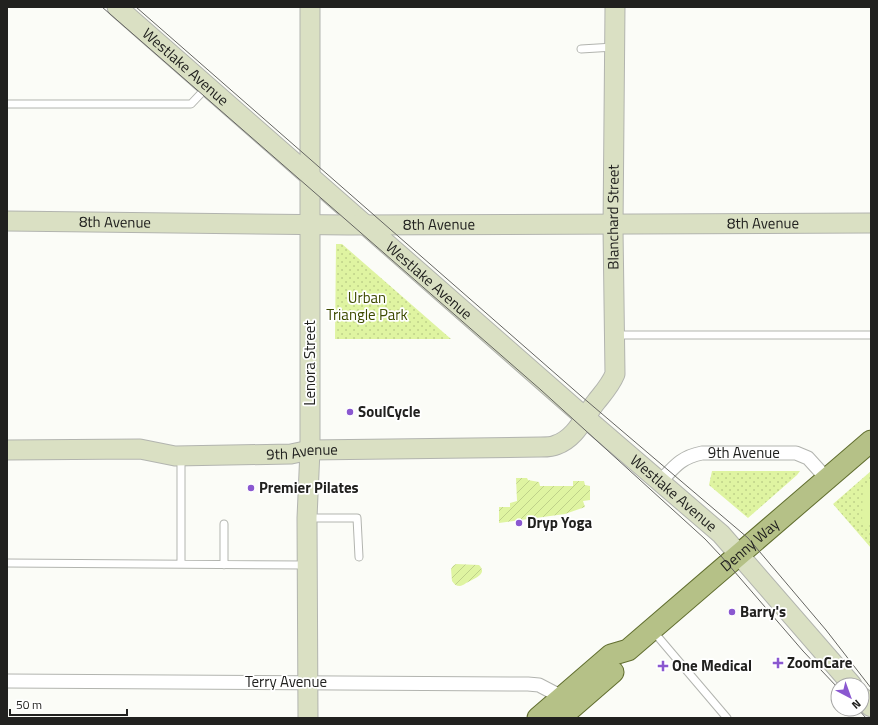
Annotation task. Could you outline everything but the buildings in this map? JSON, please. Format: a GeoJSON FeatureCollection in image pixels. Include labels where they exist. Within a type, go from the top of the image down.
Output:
{"type":"FeatureCollection","features":[{"type":"Feature","properties":{"kind":"main road","name":"Westlake Avenue"},"geometry":{"type":"LineString","coordinates":[[117,7],[585,418],[721,534],[845,677]]}},
{"type":"Feature","properties":{"kind":"main road","name":"Lenora Street"},"geometry":{"type":"LineString","coordinates":[[308,718],[307,518],[310,450],[310,7]]}},
{"type":"Feature","properties":{"kind":"main road","name":"Blanchard Street"},"geometry":{"type":"LineString","coordinates":[[585,418],[596,401],[609,387],[615,374],[613,224],[615,7]]}},
{"type":"Feature","properties":{"kind":"main road","name":"8th Avenue"},"geometry":{"type":"LineString","coordinates":[[7,221],[309,225],[871,223]]}},
{"type":"Feature","properties":{"kind":"main road","name":"9th Avenue"},"geometry":{"type":"LineString","coordinates":[[7,450],[140,449],[181,455],[291,454],[310,450],[541,447],[556,445],[570,437],[585,418]]}},
{"type":"Feature","properties":{"kind":"main road","name":"Denny Way"},"geometry":{"type":"LineString","coordinates":[[538,718],[569,710],[619,667],[628,650],[871,441]]}},
{"type":"Feature","properties":{"kind":"street","name":"9th Avenue"},"geometry":{"type":"LineString","coordinates":[[660,482],[684,459],[702,453],[796,453],[808,458],[827,479]]}},
{"type":"Feature","properties":{"kind":"street","name":"Terry Avenue"},"geometry":{"type":"LineString","coordinates":[[7,681],[528,684],[539,685],[569,710]]}},
{"type":"Feature","properties":{"kind":"lane"},"geometry":{"type":"LineString","coordinates":[[581,49],[614,48]]}},
{"type":"Feature","properties":{"kind":"lane"},"geometry":{"type":"LineString","coordinates":[[7,104],[191,104],[207,86]]}},
{"type":"Feature","properties":{"kind":"lane"},"geometry":{"type":"LineString","coordinates":[[614,335],[871,335]]}},
{"type":"Feature","properties":{"kind":"lane"},"geometry":{"type":"LineString","coordinates":[[181,455],[181,564]]}},
{"type":"Feature","properties":{"kind":"lane"},"geometry":{"type":"LineString","coordinates":[[307,518],[357,518],[359,557]]}},
{"type":"Feature","properties":{"kind":"lane"},"geometry":{"type":"LineString","coordinates":[[224,524],[224,565]]}},
{"type":"Feature","properties":{"kind":"lane"},"geometry":{"type":"LineString","coordinates":[[7,563],[308,565]]}},
{"type":"Feature","properties":{"kind":"lane"},"geometry":{"type":"LineString","coordinates":[[652,630],[727,718]]}},
{"type":"Feature","properties":{"kind":"green space","name":"Urban Triangle Park"},"geometry":{"type":"Polygon","coordinates":[[[336,244],[342,244],[451,339],[335,339],[336,244]]]}},
{"type":"Feature","properties":{"kind":"green space"},"geometry":{"type":"Polygon","coordinates":[[[712,471],[800,471],[748,518],[709,485],[712,471]]]}},
{"type":"Feature","properties":{"kind":"green space"},"geometry":{"type":"Polygon","coordinates":[[[871,471],[871,548],[833,504],[871,471]]]}},
{"type":"Feature","properties":{"kind":"green space"},"geometry":{"type":"Polygon","coordinates":[[[516,478],[527,478],[528,480],[539,482],[540,486],[573,486],[573,481],[584,481],[585,485],[590,486],[590,500],[583,501],[585,507],[565,514],[499,523],[499,507],[510,507],[510,503],[517,501],[516,478]]]}},
{"type":"Feature","properties":{"kind":"green space"},"geometry":{"type":"Polygon","coordinates":[[[863,485],[871,485],[871,523],[862,523],[863,485]]]}},
{"type":"Feature","properties":{"kind":"green space"},"geometry":{"type":"Polygon","coordinates":[[[456,564],[479,565],[482,571],[477,577],[463,585],[457,586],[452,581],[451,569],[456,564]]]}},
{"type":"Feature","properties":{"kind":"tram line"},"geometry":{"type":"LineString","coordinates":[[102,7],[541,390],[705,539],[803,651],[830,680]]}},
{"type":"Feature","properties":{"kind":"tram line"},"geometry":{"type":"LineString","coordinates":[[136,7],[581,396],[748,538],[826,630],[871,688]]}},
{"type":"Feature","properties":{"kind":"place","name":"SoulCycle"},"geometry":{"type":"Point","coordinates":[350,412]}},
{"type":"Feature","properties":{"kind":"place","name":"Premier Pilates"},"geometry":{"type":"Point","coordinates":[251,488]}},
{"type":"Feature","properties":{"kind":"place","name":"Dryp Yoga"},"geometry":{"type":"Point","coordinates":[519,523]}},
{"type":"Feature","properties":{"kind":"place","name":"Barry's"},"geometry":{"type":"Point","coordinates":[732,612]}},
{"type":"Feature","properties":{"kind":"place","name":"ZoomCare"},"geometry":{"type":"Point","coordinates":[778,663]}},
{"type":"Feature","properties":{"kind":"place","name":"One Medical"},"geometry":{"type":"Point","coordinates":[663,666]}}]}
